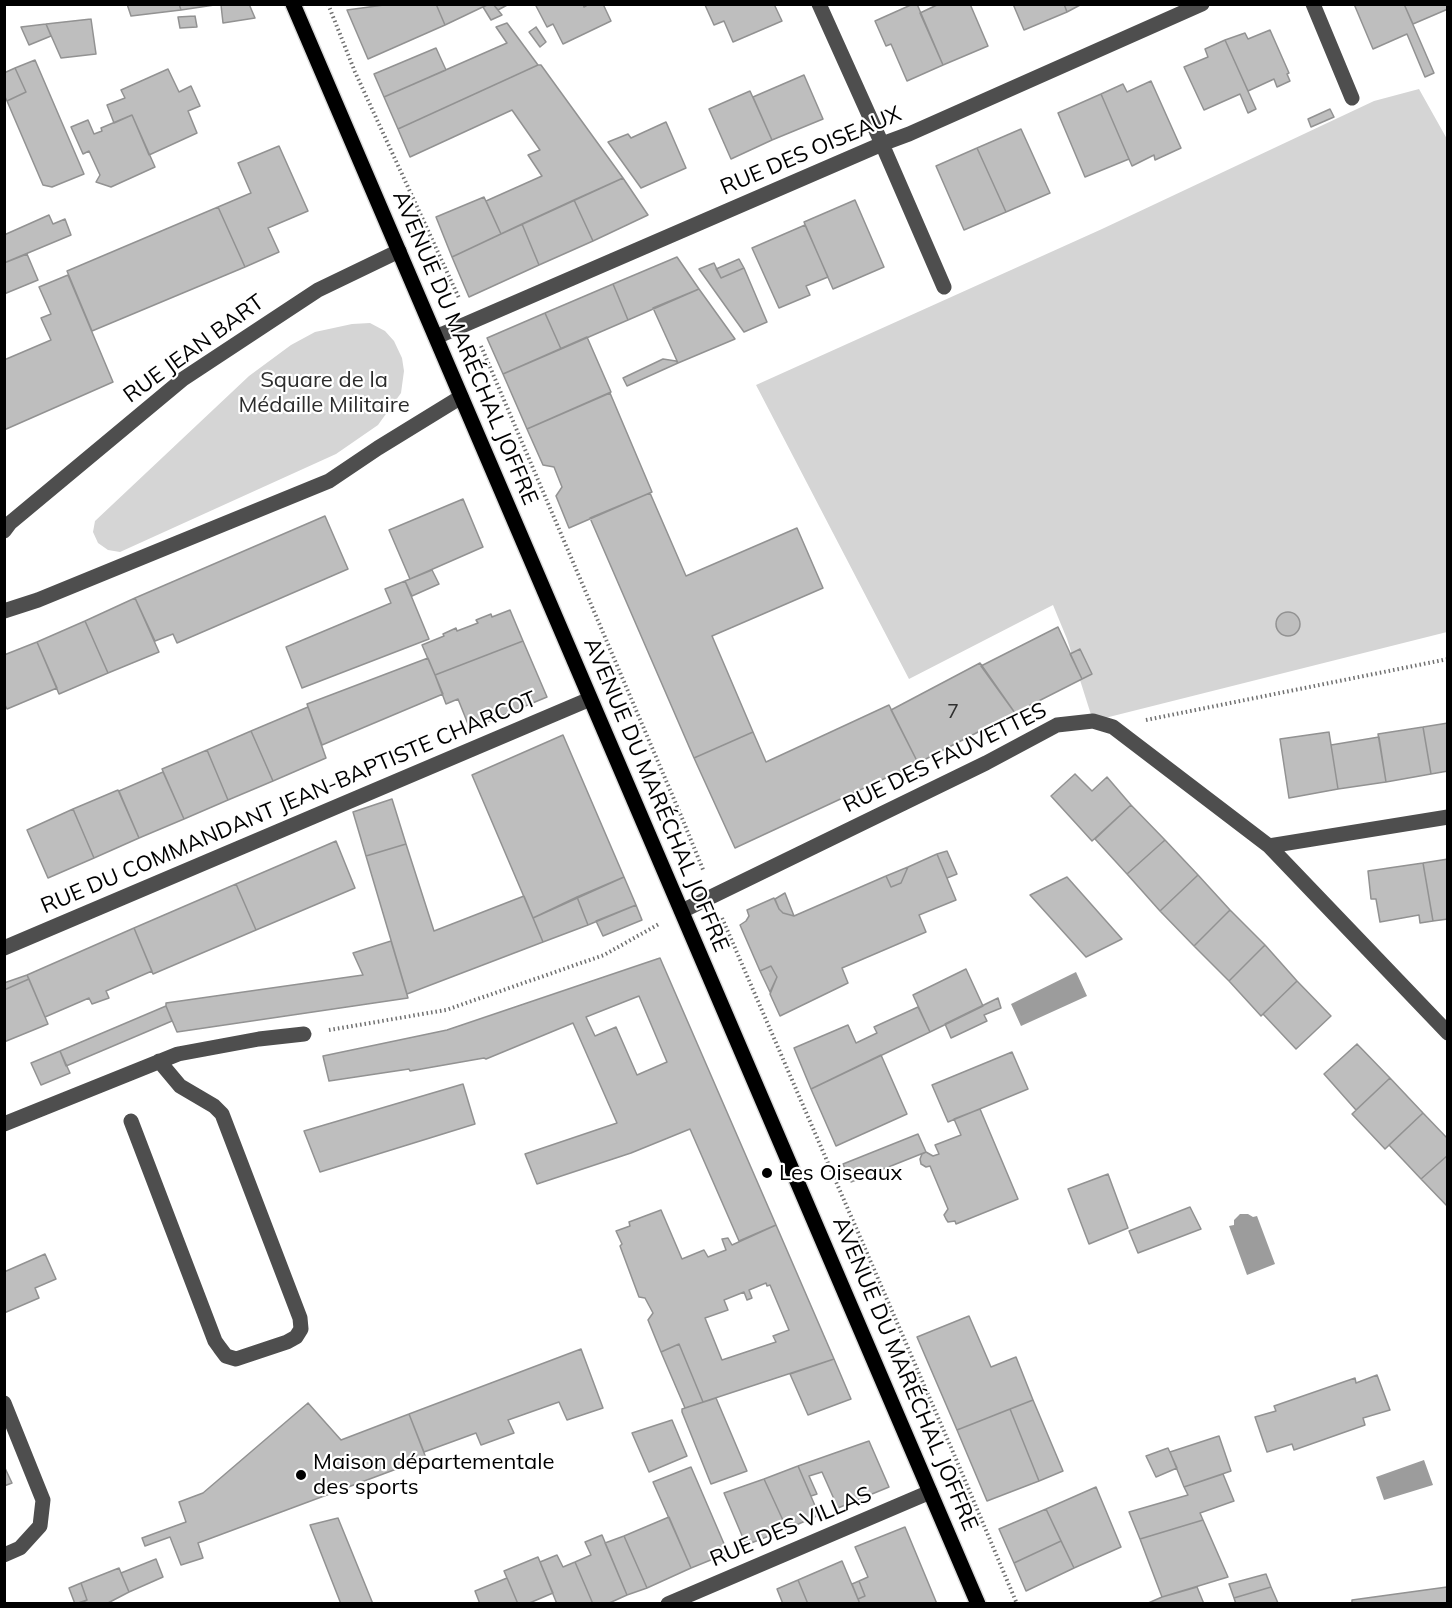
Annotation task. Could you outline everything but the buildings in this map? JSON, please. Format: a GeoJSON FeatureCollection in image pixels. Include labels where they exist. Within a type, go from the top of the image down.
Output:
{"type":"FeatureCollection","features":[{"type":"Feature","properties":{"kind":"main road","name":"AVENUE DU MARÉCHAL JOFFRE"},"geometry":{"type":"LineString","coordinates":[[293,4],[978,1604]]}},
{"type":"Feature","properties":{"kind":"street"},"geometry":{"type":"LineString","coordinates":[[819,4],[944,287]]}},
{"type":"Feature","properties":{"kind":"street","name":"RUE DES OISEAUX"},"geometry":{"type":"LineString","coordinates":[[436,337],[909,134],[1202,4]]}},
{"type":"Feature","properties":{"kind":"street"},"geometry":{"type":"LineString","coordinates":[[1313,4],[1352,98]]}},
{"type":"Feature","properties":{"kind":"street","name":"RUE JEAN BART"},"geometry":{"type":"LineString","coordinates":[[4,531],[10,523],[183,379],[318,290],[399,251]]}},
{"type":"Feature","properties":{"kind":"street"},"geometry":{"type":"LineString","coordinates":[[4,611],[38,600],[329,481],[461,397]]}},
{"type":"Feature","properties":{"kind":"street","name":"RUE DU COMMANDANT JEAN-BAPTISTE CHARCOT"},"geometry":{"type":"LineString","coordinates":[[4,948],[590,699]]}},
{"type":"Feature","properties":{"kind":"street","name":"RUE DES FAUVETTES"},"geometry":{"type":"LineString","coordinates":[[682,911],[986,763],[1057,725],[1094,721],[1113,727],[1269,846],[1448,1033]]}},
{"type":"Feature","properties":{"kind":"street"},"geometry":{"type":"LineString","coordinates":[[1269,846],[1448,817]]}},
{"type":"Feature","properties":{"kind":"street"},"geometry":{"type":"LineString","coordinates":[[4,1124],[178,1054],[304,1034]]}},
{"type":"Feature","properties":{"kind":"street"},"geometry":{"type":"LineString","coordinates":[[131,1121],[215,1341],[226,1356],[236,1359],[296,1337],[301,1329],[300,1318],[222,1114],[214,1106],[180,1086],[159,1061]]}},
{"type":"Feature","properties":{"kind":"street"},"geometry":{"type":"LineString","coordinates":[[4,1403],[43,1500],[40,1526],[20,1548],[4,1555]]}},
{"type":"Feature","properties":{"kind":"street","name":"RUE DES VILLAS"},"geometry":{"type":"LineString","coordinates":[[668,1604],[930,1492]]}},
{"type":"Feature","properties":{"kind":"path"},"geometry":{"type":"LineString","coordinates":[[328,4],[355,72],[470,322],[682,818],[729,938],[938,1416],[1017,1604]]}},
{"type":"Feature","properties":{"kind":"path"},"geometry":{"type":"LineString","coordinates":[[1113,727],[1448,659]]}},
{"type":"Feature","properties":{"kind":"path"},"geometry":{"type":"LineString","coordinates":[[304,1034],[446,1010],[604,956],[682,911]]}},
{"type":"Feature","properties":{"kind":"green space"},"geometry":{"type":"Polygon","coordinates":[[[1419,89],[1447,139],[1447,632],[1093,721],[1067,639],[1053,605],[909,679],[756,385],[1102,229],[1374,101],[1419,89]]]}},
{"type":"Feature","properties":{"kind":"green space","name":"Square de la Médaille Militaire"},"geometry":{"type":"Polygon","coordinates":[[[370,323],[385,331],[394,341],[402,358],[404,371],[401,393],[378,425],[336,454],[120,552],[108,550],[98,543],[93,532],[95,521],[249,376],[291,345],[315,332],[352,324],[370,323]]]}},
{"type":"Feature","properties":{"kind":"shaded area"},"geometry":{"type":"Polygon","coordinates":[[[1076,972],[1087,996],[1021,1026],[1011,1004],[1076,972]]]}},
{"type":"Feature","properties":{"kind":"shaded area"},"geometry":{"type":"Polygon","coordinates":[[[1240,1214],[1257,1216],[1275,1264],[1247,1275],[1229,1226],[1234,1225],[1234,1220],[1240,1214]]]}},
{"type":"Feature","properties":{"kind":"shaded area"},"geometry":{"type":"Polygon","coordinates":[[[1424,1460],[1433,1485],[1384,1500],[1376,1477],[1424,1460]]]}},
{"type":"Feature","properties":{"kind":"place","name":"Les Oiseaux"},"geometry":{"type":"Point","coordinates":[767,1173]}},
{"type":"Feature","properties":{"kind":"place","name":"Maison départementale des sports"},"geometry":{"type":"Point","coordinates":[301,1475]}}]}
